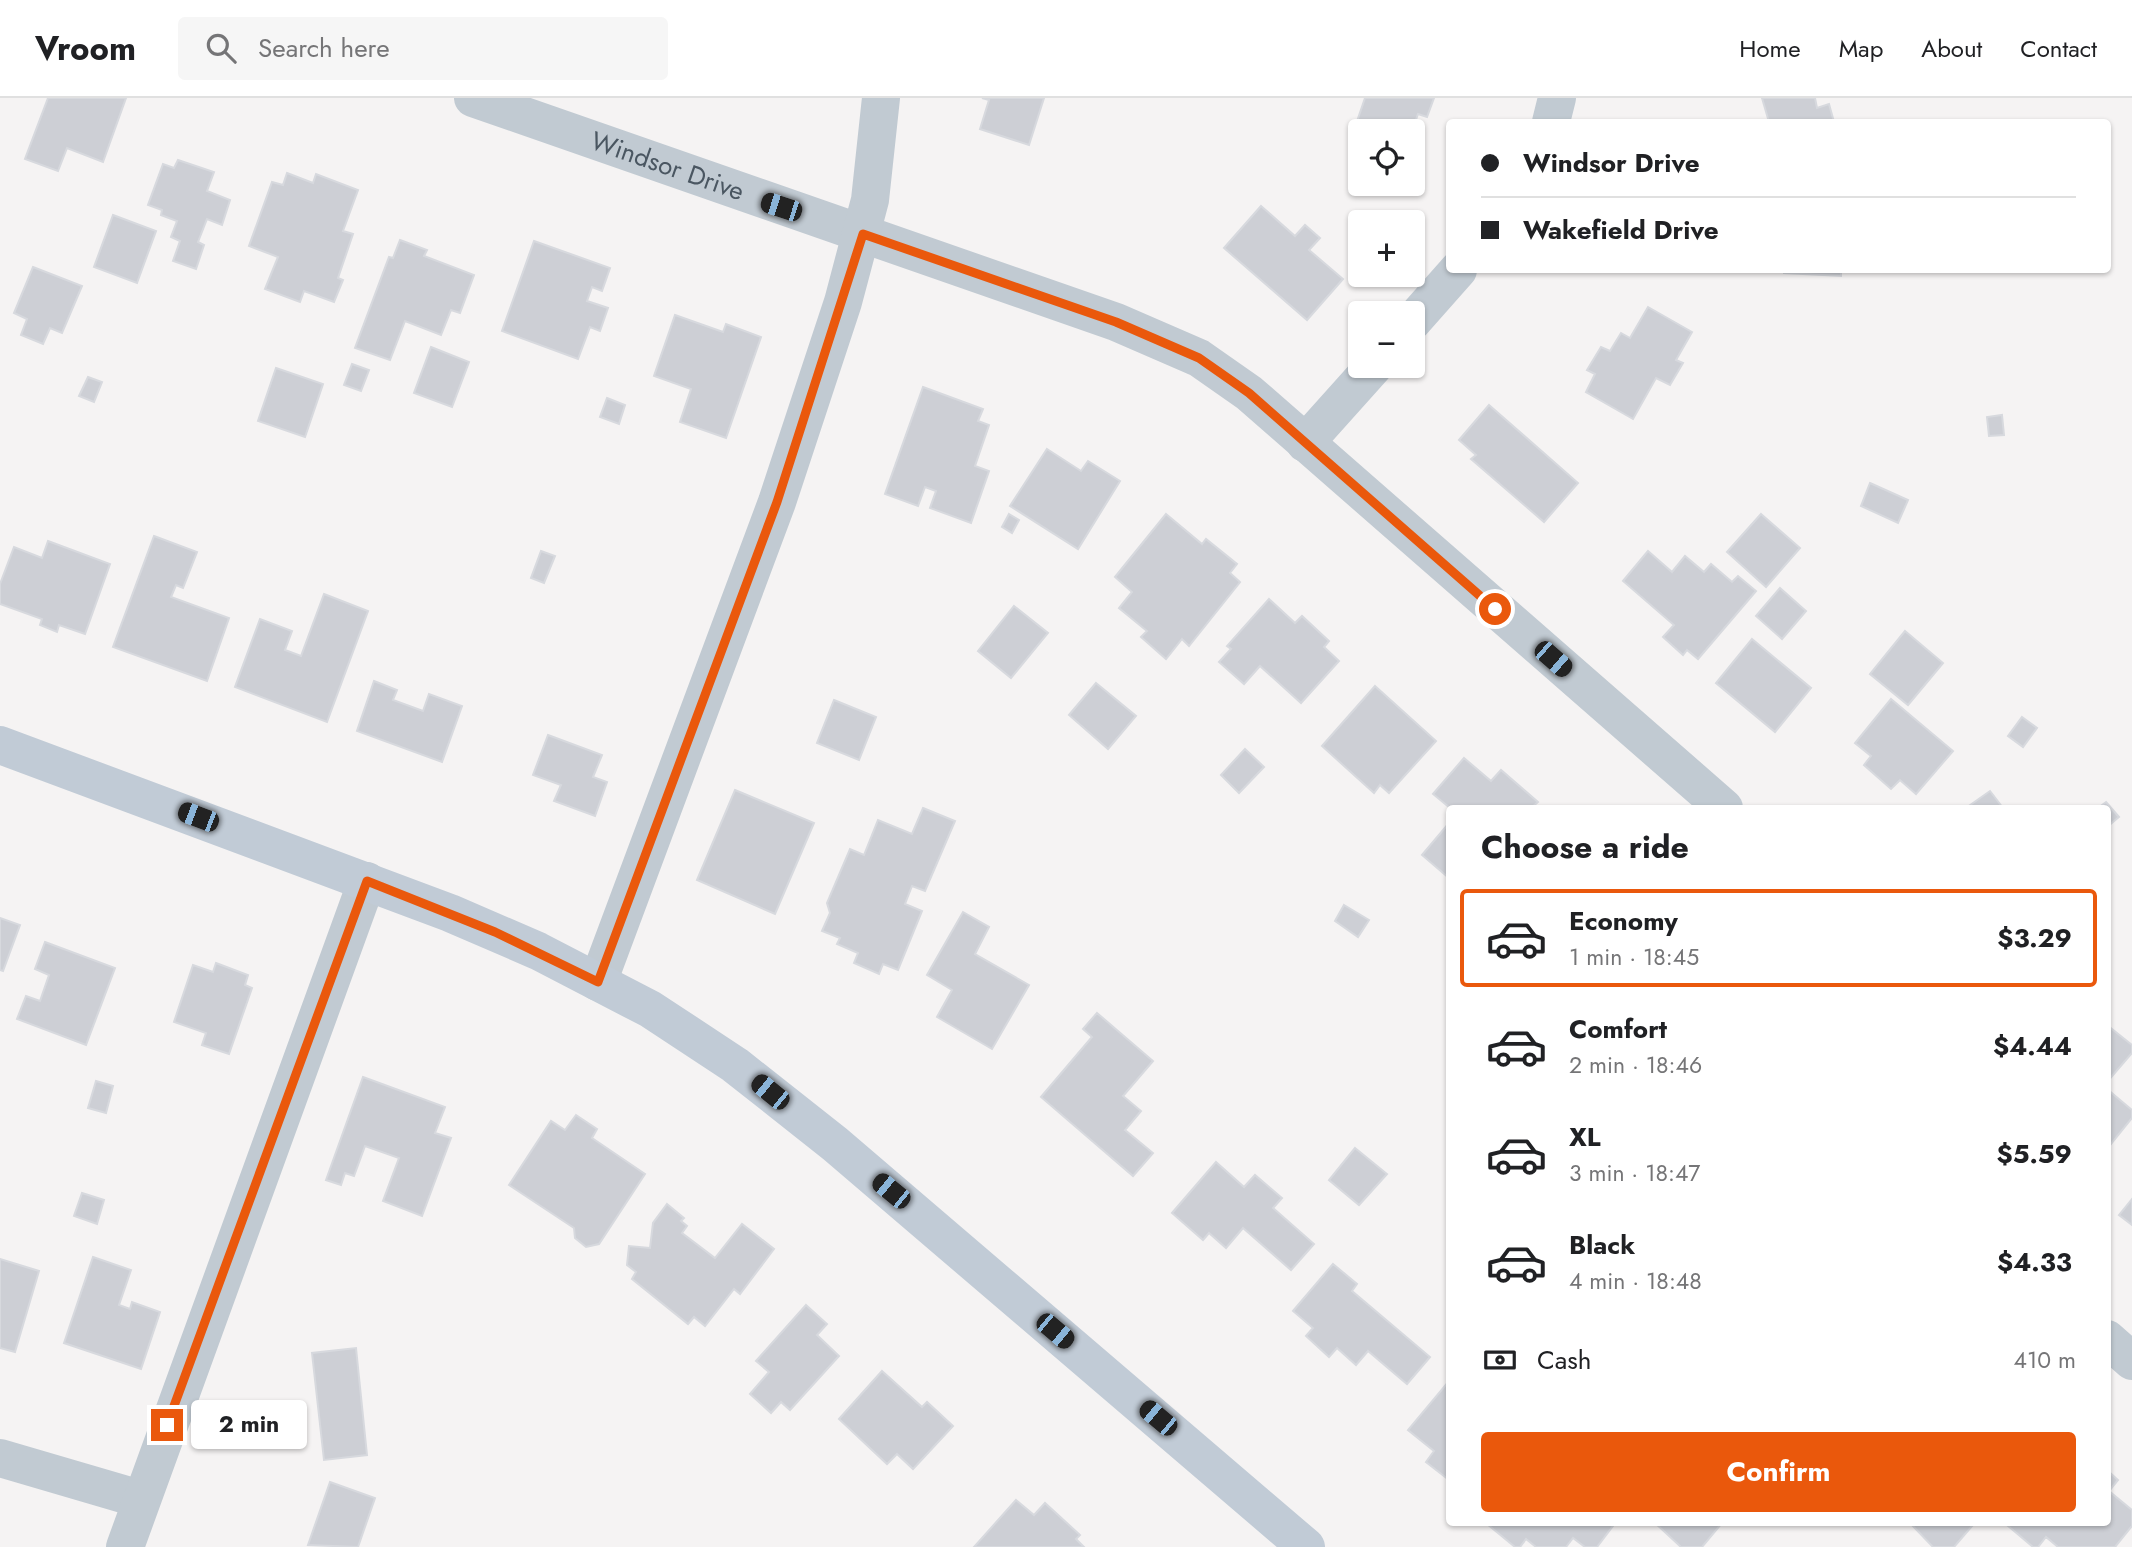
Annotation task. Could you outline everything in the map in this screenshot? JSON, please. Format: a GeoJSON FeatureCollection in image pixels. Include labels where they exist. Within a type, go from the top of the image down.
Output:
{"type":"FeatureCollection","features":[{"type":"Feature","properties":{"kind":"street","name":"Windsor Drive"},"geometry":{"type":"LineString","coordinates":[[473,98],[1172,344],[1199,358],[1249,393],[1721,805]]}},
{"type":"Feature","properties":{"kind":"street"},"geometry":{"type":"LineString","coordinates":[[598,982],[777,502],[863,234],[876,158],[881,98]]}},
{"type":"Feature","properties":{"kind":"street"},"geometry":{"type":"LineString","coordinates":[[1552,119],[1557,98]]}},
{"type":"Feature","properties":{"kind":"street"},"geometry":{"type":"LineString","coordinates":[[1425,307],[1455,273]]}},
{"type":"Feature","properties":{"kind":"street"},"geometry":{"type":"LineString","coordinates":[[1304,443],[1363,378]]}},
{"type":"Feature","properties":{"kind":"street"},"geometry":{"type":"LineString","coordinates":[[0,745],[367,881],[495,932],[598,982],[692,1036],[735,1065],[794,1111],[1306,1547]]}},
{"type":"Feature","properties":{"kind":"street"},"geometry":{"type":"LineString","coordinates":[[125,1547],[140,1499],[367,881]]}},
{"type":"Feature","properties":{"kind":"street"},"geometry":{"type":"LineString","coordinates":[[2111,1343],[2132,1361]]}},
{"type":"Feature","properties":{"kind":"street"},"geometry":{"type":"LineString","coordinates":[[0,1458],[140,1499]]}},
{"type":"Feature","properties":{"kind":"building"},"geometry":{"type":"Polygon","coordinates":[[[48,98],[126,98],[103,162],[67,148],[58,171],[25,159],[48,98]]]}},
{"type":"Feature","properties":{"kind":"building"},"geometry":{"type":"Polygon","coordinates":[[[982,98],[1044,98],[1029,145],[980,129],[989,100],[982,98]]]}},
{"type":"Feature","properties":{"kind":"building"},"geometry":{"type":"Polygon","coordinates":[[[1365,98],[1434,98],[1427,117],[1418,114],[1416,119],[1358,119],[1365,98]]]}},
{"type":"Feature","properties":{"kind":"building"},"geometry":{"type":"Polygon","coordinates":[[[1762,98],[1815,98],[1817,108],[1829,104],[1833,119],[1768,119],[1762,98]]]}},
{"type":"Feature","properties":{"kind":"building"},"geometry":{"type":"Polygon","coordinates":[[[178,160],[214,172],[207,191],[230,200],[222,225],[207,219],[198,242],[204,245],[196,269],[173,261],[180,241],[171,237],[177,221],[161,215],[162,210],[148,205],[163,164],[174,168],[178,160]]]}},
{"type":"Feature","properties":{"kind":"building"},"geometry":{"type":"Polygon","coordinates":[[[287,173],[313,183],[316,174],[358,190],[343,231],[353,234],[338,278],[343,280],[334,302],[304,291],[300,302],[265,289],[278,257],[249,246],[272,182],[283,185],[287,173]]]}},
{"type":"Feature","properties":{"kind":"building"},"geometry":{"type":"Polygon","coordinates":[[[1261,206],[1295,236],[1305,225],[1320,238],[1309,250],[1343,279],[1307,320],[1224,248],[1261,206]]]}},
{"type":"Feature","properties":{"kind":"building"},"geometry":{"type":"Polygon","coordinates":[[[113,215],[156,231],[137,283],[94,267],[113,215]]]}},
{"type":"Feature","properties":{"kind":"building"},"geometry":{"type":"Polygon","coordinates":[[[400,240],[427,250],[424,256],[474,275],[460,313],[451,310],[441,335],[405,321],[390,360],[355,348],[389,257],[393,258],[400,240]]]}},
{"type":"Feature","properties":{"kind":"building"},"geometry":{"type":"Polygon","coordinates":[[[534,241],[610,268],[602,291],[592,287],[587,301],[608,308],[600,331],[590,327],[578,359],[502,331],[534,241]]]}},
{"type":"Feature","properties":{"kind":"building"},"geometry":{"type":"Polygon","coordinates":[[[33,267],[82,286],[62,333],[50,328],[43,344],[21,335],[27,319],[14,313],[33,267]]]}},
{"type":"Feature","properties":{"kind":"building"},"geometry":{"type":"Polygon","coordinates":[[[1784,273],[1841,273],[1841,276],[1784,273]]]}},
{"type":"Feature","properties":{"kind":"building"},"geometry":{"type":"Polygon","coordinates":[[[1648,307],[1692,332],[1676,360],[1683,363],[1670,385],[1656,378],[1633,419],[1586,392],[1595,374],[1587,370],[1601,347],[1610,351],[1621,333],[1630,338],[1648,307]]]}},
{"type":"Feature","properties":{"kind":"building"},"geometry":{"type":"Polygon","coordinates":[[[675,315],[723,332],[726,324],[761,337],[726,438],[680,422],[691,389],[654,376],[675,315]]]}},
{"type":"Feature","properties":{"kind":"building"},"geometry":{"type":"Polygon","coordinates":[[[431,347],[469,362],[452,407],[414,393],[431,347]]]}},
{"type":"Feature","properties":{"kind":"building"},"geometry":{"type":"Polygon","coordinates":[[[352,364],[369,370],[361,391],[344,385],[352,364]]]}},
{"type":"Feature","properties":{"kind":"building"},"geometry":{"type":"Polygon","coordinates":[[[276,368],[323,384],[305,437],[258,421],[276,368]]]}},
{"type":"Feature","properties":{"kind":"building"},"geometry":{"type":"Polygon","coordinates":[[[88,377],[102,382],[94,402],[79,396],[88,377]]]}},
{"type":"Feature","properties":{"kind":"building"},"geometry":{"type":"Polygon","coordinates":[[[923,387],[983,409],[978,421],[989,425],[975,466],[989,471],[971,523],[930,508],[936,491],[925,487],[918,506],[885,494],[923,387]]]}},
{"type":"Feature","properties":{"kind":"building"},"geometry":{"type":"Polygon","coordinates":[[[607,398],[625,405],[619,424],[600,417],[607,398]]]}},
{"type":"Feature","properties":{"kind":"building"},"geometry":{"type":"Polygon","coordinates":[[[1489,405],[1578,483],[1544,522],[1471,459],[1476,455],[1459,440],[1489,405]]]}},
{"type":"Feature","properties":{"kind":"building"},"geometry":{"type":"Polygon","coordinates":[[[2002,415],[2004,435],[1989,436],[1987,417],[2002,415]]]}},
{"type":"Feature","properties":{"kind":"building"},"geometry":{"type":"Polygon","coordinates":[[[1047,449],[1081,471],[1088,461],[1120,481],[1078,549],[1010,506],[1047,449]]]}},
{"type":"Feature","properties":{"kind":"building"},"geometry":{"type":"Polygon","coordinates":[[[1870,483],[1908,500],[1898,523],[1861,506],[1870,483]]]}},
{"type":"Feature","properties":{"kind":"building"},"geometry":{"type":"Polygon","coordinates":[[[1009,514],[1019,520],[1012,533],[1002,527],[1009,514]]]}},
{"type":"Feature","properties":{"kind":"building"},"geometry":{"type":"Polygon","coordinates":[[[1166,514],[1202,544],[1206,539],[1237,564],[1230,573],[1240,582],[1189,646],[1182,639],[1166,659],[1141,637],[1147,631],[1119,608],[1132,592],[1115,577],[1166,514]]]}},
{"type":"Feature","properties":{"kind":"building"},"geometry":{"type":"Polygon","coordinates":[[[1761,514],[1800,548],[1766,587],[1727,552],[1761,514]]]}},
{"type":"Feature","properties":{"kind":"building"},"geometry":{"type":"Polygon","coordinates":[[[154,536],[197,552],[183,588],[176,585],[171,597],[229,618],[207,681],[113,647],[154,536]]]}},
{"type":"Feature","properties":{"kind":"building"},"geometry":{"type":"Polygon","coordinates":[[[48,541],[110,564],[85,634],[59,625],[57,632],[40,625],[42,619],[0,604],[0,584],[14,547],[42,558],[48,541]]]}},
{"type":"Feature","properties":{"kind":"building"},"geometry":{"type":"Polygon","coordinates":[[[541,551],[555,556],[544,583],[531,578],[541,551]]]}},
{"type":"Feature","properties":{"kind":"building"},"geometry":{"type":"Polygon","coordinates":[[[1648,551],[1672,572],[1685,556],[1704,572],[1711,564],[1732,582],[1738,576],[1756,591],[1698,659],[1687,650],[1683,655],[1663,637],[1674,625],[1623,581],[1648,551]]]}},
{"type":"Feature","properties":{"kind":"building"},"geometry":{"type":"Polygon","coordinates":[[[1780,588],[1806,611],[1782,639],[1756,616],[1780,588]]]}},
{"type":"Feature","properties":{"kind":"building"},"geometry":{"type":"Polygon","coordinates":[[[324,594],[368,611],[327,722],[235,687],[260,619],[292,631],[285,650],[301,656],[324,594]]]}},
{"type":"Feature","properties":{"kind":"building"},"geometry":{"type":"Polygon","coordinates":[[[1269,599],[1295,623],[1302,616],[1329,641],[1324,647],[1339,661],[1301,703],[1260,666],[1244,684],[1219,662],[1231,649],[1227,646],[1269,599]]]}},
{"type":"Feature","properties":{"kind":"building"},"geometry":{"type":"Polygon","coordinates":[[[1014,606],[1048,633],[1011,678],[978,651],[1014,606]]]}},
{"type":"Feature","properties":{"kind":"building"},"geometry":{"type":"Polygon","coordinates":[[[1905,631],[1943,663],[1908,705],[1870,674],[1905,631]]]}},
{"type":"Feature","properties":{"kind":"building"},"geometry":{"type":"Polygon","coordinates":[[[1752,639],[1811,688],[1775,732],[1716,683],[1752,639]]]}},
{"type":"Feature","properties":{"kind":"building"},"geometry":{"type":"Polygon","coordinates":[[[374,681],[397,690],[393,700],[423,711],[429,694],[462,706],[442,762],[357,731],[374,681]]]}},
{"type":"Feature","properties":{"kind":"building"},"geometry":{"type":"Polygon","coordinates":[[[1096,683],[1136,716],[1108,749],[1069,715],[1096,683]]]}},
{"type":"Feature","properties":{"kind":"building"},"geometry":{"type":"Polygon","coordinates":[[[1375,686],[1436,741],[1389,793],[1380,785],[1374,793],[1322,746],[1375,686]]]}},
{"type":"Feature","properties":{"kind":"building"},"geometry":{"type":"Polygon","coordinates":[[[1891,699],[1953,751],[1916,794],[1900,780],[1891,789],[1864,765],[1871,756],[1855,743],[1891,699]]]}},
{"type":"Feature","properties":{"kind":"building"},"geometry":{"type":"Polygon","coordinates":[[[834,700],[876,717],[859,760],[817,743],[834,700]]]}},
{"type":"Feature","properties":{"kind":"building"},"geometry":{"type":"Polygon","coordinates":[[[2022,717],[2037,728],[2023,747],[2008,736],[2022,717]]]}},
{"type":"Feature","properties":{"kind":"building"},"geometry":{"type":"Polygon","coordinates":[[[548,735],[602,755],[593,777],[607,782],[595,816],[554,801],[561,785],[533,775],[548,735]]]}},
{"type":"Feature","properties":{"kind":"building"},"geometry":{"type":"Polygon","coordinates":[[[1245,749],[1264,767],[1239,793],[1221,775],[1245,749]]]}},
{"type":"Feature","properties":{"kind":"building"},"geometry":{"type":"Polygon","coordinates":[[[1464,758],[1491,781],[1501,770],[1538,802],[1534,805],[1446,805],[1433,794],[1464,758]]]}},
{"type":"Feature","properties":{"kind":"building"},"geometry":{"type":"Polygon","coordinates":[[[735,790],[814,823],[775,914],[697,880],[735,790]]]}},
{"type":"Feature","properties":{"kind":"building"},"geometry":{"type":"Polygon","coordinates":[[[1990,791],[2001,805],[1970,805],[1990,791]]]}},
{"type":"Feature","properties":{"kind":"building"},"geometry":{"type":"Polygon","coordinates":[[[923,808],[955,821],[925,891],[912,886],[905,904],[922,911],[898,970],[883,964],[879,974],[854,963],[858,953],[837,944],[840,938],[822,931],[830,913],[827,903],[850,849],[864,855],[878,820],[912,834],[923,808]]]}},
{"type":"Feature","properties":{"kind":"building"},"geometry":{"type":"Polygon","coordinates":[[[2111,808],[2119,817],[2111,824],[2111,808]]]}},
{"type":"Feature","properties":{"kind":"building"},"geometry":{"type":"Polygon","coordinates":[[[1446,827],[1446,875],[1422,855],[1446,827]]]}},
{"type":"Feature","properties":{"kind":"building"},"geometry":{"type":"Polygon","coordinates":[[[1344,905],[1369,920],[1358,937],[1335,921],[1344,905]]]}},
{"type":"Feature","properties":{"kind":"building"},"geometry":{"type":"Polygon","coordinates":[[[963,912],[989,927],[975,954],[1029,985],[992,1049],[937,1017],[952,990],[927,975],[963,912]]]}},
{"type":"Feature","properties":{"kind":"building"},"geometry":{"type":"Polygon","coordinates":[[[0,918],[20,925],[3,971],[0,970],[0,918]]]}},
{"type":"Feature","properties":{"kind":"building"},"geometry":{"type":"Polygon","coordinates":[[[45,942],[115,968],[86,1045],[17,1019],[26,996],[40,1001],[49,975],[35,969],[45,942]]]}},
{"type":"Feature","properties":{"kind":"building"},"geometry":{"type":"Polygon","coordinates":[[[216,963],[248,975],[245,985],[252,988],[229,1054],[202,1045],[206,1033],[174,1022],[193,965],[213,972],[216,963]]]}},
{"type":"Feature","properties":{"kind":"building"},"geometry":{"type":"Polygon","coordinates":[[[1097,1013],[1153,1061],[1123,1096],[1141,1111],[1125,1130],[1153,1153],[1133,1176],[1041,1097],[1092,1037],[1083,1029],[1097,1013]]]}},
{"type":"Feature","properties":{"kind":"building"},"geometry":{"type":"Polygon","coordinates":[[[2111,1028],[2132,1045],[2132,1053],[2111,1077],[2111,1028]]]}},
{"type":"Feature","properties":{"kind":"building"},"geometry":{"type":"Polygon","coordinates":[[[363,1077],[445,1107],[435,1133],[451,1138],[422,1216],[383,1201],[399,1158],[365,1146],[354,1176],[345,1173],[341,1185],[326,1180],[363,1077]]]}},
{"type":"Feature","properties":{"kind":"building"},"geometry":{"type":"Polygon","coordinates":[[[96,1081],[113,1086],[106,1113],[88,1108],[96,1081]]]}},
{"type":"Feature","properties":{"kind":"building"},"geometry":{"type":"Polygon","coordinates":[[[2111,1092],[2132,1110],[2132,1118],[2111,1144],[2111,1092]]]}},
{"type":"Feature","properties":{"kind":"building"},"geometry":{"type":"Polygon","coordinates":[[[576,1115],[597,1129],[592,1138],[645,1174],[599,1244],[586,1247],[575,1238],[574,1228],[509,1185],[551,1121],[565,1130],[576,1115]]]}},
{"type":"Feature","properties":{"kind":"building"},"geometry":{"type":"Polygon","coordinates":[[[1355,1148],[1387,1174],[1359,1205],[1329,1180],[1355,1148]]]}},
{"type":"Feature","properties":{"kind":"building"},"geometry":{"type":"Polygon","coordinates":[[[1216,1162],[1244,1187],[1255,1175],[1282,1198],[1273,1208],[1314,1244],[1291,1270],[1243,1228],[1226,1248],[1209,1233],[1203,1240],[1172,1213],[1216,1162]]]}},
{"type":"Feature","properties":{"kind":"building"},"geometry":{"type":"Polygon","coordinates":[[[82,1193],[104,1200],[97,1224],[74,1216],[82,1193]]]}},
{"type":"Feature","properties":{"kind":"building"},"geometry":{"type":"Polygon","coordinates":[[[2132,1199],[2132,1225],[2119,1215],[2132,1199]]]}},
{"type":"Feature","properties":{"kind":"building"},"geometry":{"type":"Polygon","coordinates":[[[667,1204],[684,1218],[681,1221],[687,1226],[682,1233],[715,1258],[742,1224],[774,1249],[740,1294],[734,1289],[705,1326],[694,1317],[688,1324],[632,1279],[636,1272],[627,1265],[629,1246],[650,1248],[653,1223],[667,1204]]]}},
{"type":"Feature","properties":{"kind":"building"},"geometry":{"type":"Polygon","coordinates":[[[93,1257],[131,1270],[119,1305],[130,1309],[132,1302],[160,1312],[141,1369],[64,1343],[93,1257]]]}},
{"type":"Feature","properties":{"kind":"building"},"geometry":{"type":"Polygon","coordinates":[[[0,1259],[39,1271],[15,1352],[0,1348],[0,1259]]]}},
{"type":"Feature","properties":{"kind":"building"},"geometry":{"type":"Polygon","coordinates":[[[1333,1264],[1357,1284],[1352,1291],[1430,1357],[1407,1384],[1368,1351],[1356,1365],[1337,1348],[1329,1357],[1306,1336],[1313,1328],[1293,1311],[1333,1264]]]}},
{"type":"Feature","properties":{"kind":"building"},"geometry":{"type":"Polygon","coordinates":[[[806,1305],[827,1324],[817,1335],[839,1356],[790,1410],[781,1402],[771,1413],[750,1394],[769,1372],[756,1361],[806,1305]]]}},
{"type":"Feature","properties":{"kind":"building"},"geometry":{"type":"Polygon","coordinates":[[[356,1348],[367,1455],[324,1460],[312,1353],[356,1348]]]}},
{"type":"Feature","properties":{"kind":"building"},"geometry":{"type":"Polygon","coordinates":[[[882,1371],[922,1407],[927,1402],[953,1426],[913,1469],[897,1454],[887,1464],[839,1419],[882,1371]]]}},
{"type":"Feature","properties":{"kind":"building"},"geometry":{"type":"Polygon","coordinates":[[[1446,1385],[1446,1478],[1426,1462],[1434,1451],[1408,1430],[1446,1385]]]}},
{"type":"Feature","properties":{"kind":"building"},"geometry":{"type":"Polygon","coordinates":[[[2111,1474],[2118,1480],[2111,1489],[2111,1474]]]}},
{"type":"Feature","properties":{"kind":"building"},"geometry":{"type":"Polygon","coordinates":[[[330,1482],[375,1498],[358,1547],[308,1545],[330,1482]]]}},
{"type":"Feature","properties":{"kind":"building"},"geometry":{"type":"Polygon","coordinates":[[[2111,1493],[2132,1510],[2132,1526],[2115,1547],[2058,1547],[2046,1537],[2038,1547],[2033,1547],[2008,1526],[2111,1526],[2111,1493]]]}},
{"type":"Feature","properties":{"kind":"building"},"geometry":{"type":"Polygon","coordinates":[[[1016,1500],[1034,1515],[1045,1503],[1080,1535],[1076,1539],[1084,1547],[974,1547],[1016,1500]]]}},
{"type":"Feature","properties":{"kind":"building"},"geometry":{"type":"Polygon","coordinates":[[[1489,1526],[1613,1526],[1597,1547],[1585,1547],[1573,1538],[1566,1547],[1536,1547],[1526,1539],[1520,1547],[1515,1547],[1489,1526]]]}},
{"type":"Feature","properties":{"kind":"building"},"geometry":{"type":"Polygon","coordinates":[[[1658,1526],[1720,1526],[1702,1547],[1681,1547],[1658,1526]]]}},
{"type":"Feature","properties":{"kind":"building"},"geometry":{"type":"Polygon","coordinates":[[[1913,1526],[1972,1526],[1954,1547],[1933,1547],[1913,1526]]]}},
{"type":"Feature","properties":{"kind":"route"},"geometry":{"type":"LineString","coordinates":[[167,1425],[367,881],[495,932],[598,982],[631,901],[697,711],[777,502],[863,234],[1116,322],[1172,344],[1199,358],[1249,393],[1495,609]]}}]}
